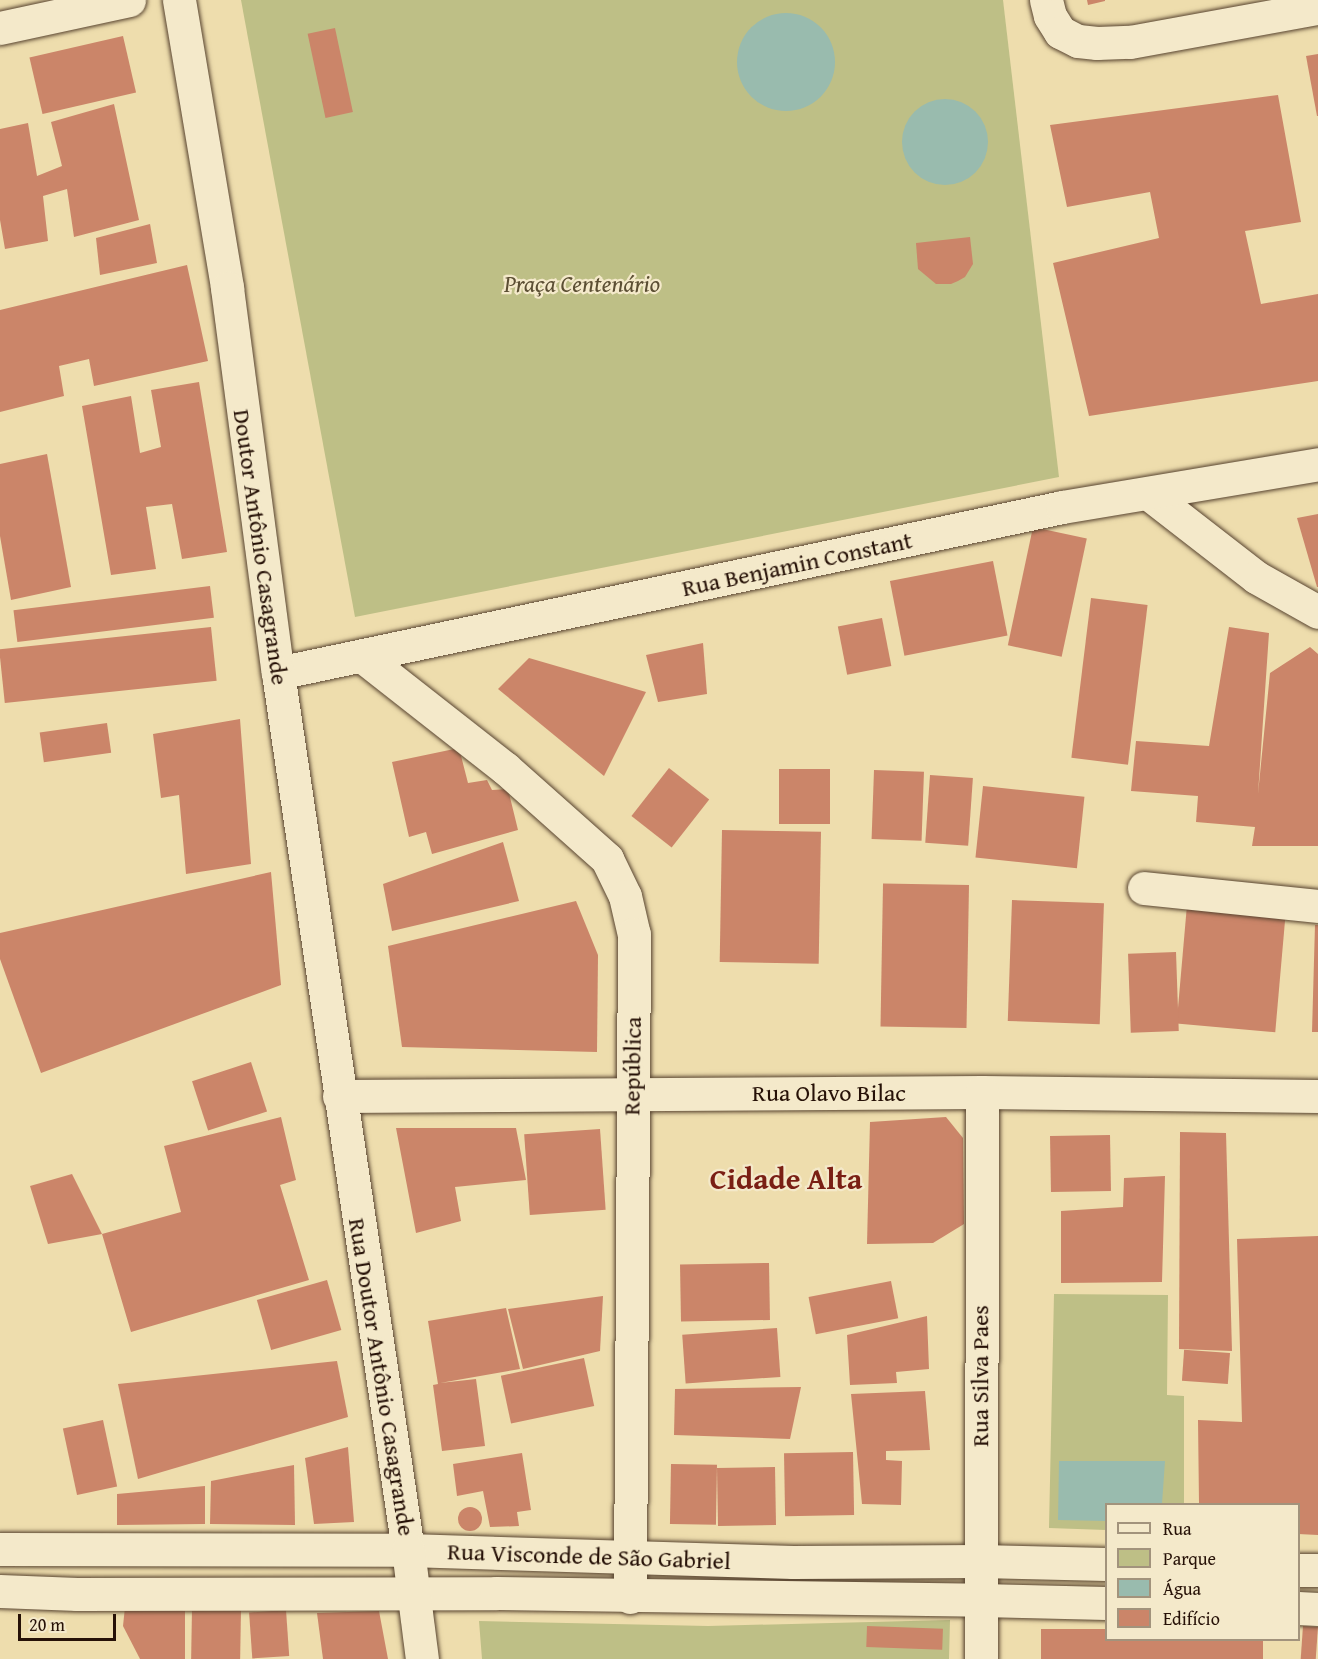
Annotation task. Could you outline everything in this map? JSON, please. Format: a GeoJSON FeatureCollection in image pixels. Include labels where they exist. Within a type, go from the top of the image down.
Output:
{"type":"FeatureCollection","features":[{"type":"Feature","properties":{"kind":"street"},"geometry":{"type":"LineString","coordinates":[[0,28],[129,0]]}},
{"type":"Feature","properties":{"kind":"street","name":"Doutor Antônio Casagrande"},"geometry":{"type":"LineString","coordinates":[[179,0],[227,288],[278,673],[339,1096]]}},
{"type":"Feature","properties":{"kind":"street"},"geometry":{"type":"LineString","coordinates":[[1048,8],[1060,32],[1078,41],[1097,43],[1130,42],[1318,8]]}},
{"type":"Feature","properties":{"kind":"street","name":"Rua Benjamin Constant"},"geometry":{"type":"LineString","coordinates":[[278,673],[1062,507],[1318,464]]}},
{"type":"Feature","properties":{"kind":"street"},"geometry":{"type":"LineString","coordinates":[[1149,494],[1256,577],[1318,612]]}},
{"type":"Feature","properties":{"kind":"street","name":"República"},"geometry":{"type":"LineString","coordinates":[[362,656],[505,768],[607,859],[625,896],[634,934],[630,1597]]}},
{"type":"Feature","properties":{"kind":"street"},"geometry":{"type":"LineString","coordinates":[[1144,888],[1318,906]]}},
{"type":"Feature","properties":{"kind":"street","name":"Rua Olavo Bilac"},"geometry":{"type":"LineString","coordinates":[[339,1096],[982,1092],[1318,1096]]}},
{"type":"Feature","properties":{"kind":"street","name":"Rua Silva Paes"},"geometry":{"type":"LineString","coordinates":[[981,1659],[982,1092]]}},
{"type":"Feature","properties":{"kind":"street","name":"Rua Doutor Antônio Casagrande"},"geometry":{"type":"LineString","coordinates":[[339,1096],[408,1550],[422,1659]]}},
{"type":"Feature","properties":{"kind":"street","name":"Rua Visconde de São Gabriel"},"geometry":{"type":"LineString","coordinates":[[0,1550],[408,1550],[793,1562],[980,1561],[1105,1564]]}},
{"type":"Feature","properties":{"kind":"street"},"geometry":{"type":"LineString","coordinates":[[789,1599],[793,1562]]}},
{"type":"Feature","properties":{"kind":"street"},"geometry":{"type":"LineString","coordinates":[[1300,1570],[1318,1570]]}},
{"type":"Feature","properties":{"kind":"street","name":"Rua Visconde de São Gabriel"},"geometry":{"type":"LineString","coordinates":[[0,1591],[77,1594],[413,1595],[1105,1603]]}},
{"type":"Feature","properties":{"kind":"street"},"geometry":{"type":"LineString","coordinates":[[1300,1608],[1318,1609]]}},
{"type":"Feature","properties":{"kind":"green space","name":"Praça Centenário"},"geometry":{"type":"Polygon","coordinates":[[[241,0],[1003,0],[1059,477],[355,617],[241,0]]]}},
{"type":"Feature","properties":{"kind":"green space"},"geometry":{"type":"Polygon","coordinates":[[[1054,1294],[1168,1295],[1167,1395],[1184,1396],[1184,1503],[1105,1503],[1105,1530],[1049,1528],[1054,1294]]]}},
{"type":"Feature","properties":{"kind":"green space"},"geometry":{"type":"Polygon","coordinates":[[[950,1620],[949,1659],[482,1659],[479,1621],[708,1626],[950,1620]]]}},
{"type":"Feature","properties":{"kind":"water"},"geometry":{"type":"Polygon","coordinates":[[[786,13],[805,17],[821,27],[831,43],[835,62],[831,81],[821,97],[805,107],[786,111],[767,107],[751,97],[741,81],[737,62],[741,43],[751,27],[767,17],[786,13]]]}},
{"type":"Feature","properties":{"kind":"water"},"geometry":{"type":"Polygon","coordinates":[[[945,99],[969,106],[981,118],[988,142],[981,166],[969,178],[945,185],[921,178],[909,166],[902,142],[909,118],[921,106],[945,99]]]}},
{"type":"Feature","properties":{"kind":"water"},"geometry":{"type":"Polygon","coordinates":[[[1059,1461],[1165,1461],[1162,1503],[1105,1503],[1105,1521],[1058,1520],[1059,1461]]]}},
{"type":"Feature","properties":{"kind":"building"},"geometry":{"type":"Polygon","coordinates":[[[1087,0],[1105,0],[1105,1],[1088,5],[1087,0]]]}},
{"type":"Feature","properties":{"kind":"building"},"geometry":{"type":"Polygon","coordinates":[[[335,28],[353,112],[325,118],[308,34],[335,28]]]}},
{"type":"Feature","properties":{"kind":"building"},"geometry":{"type":"Polygon","coordinates":[[[123,36],[136,93],[43,114],[29,58],[123,36]]]}},
{"type":"Feature","properties":{"kind":"building"},"geometry":{"type":"Polygon","coordinates":[[[1318,54],[1318,116],[1317,116],[1306,56],[1318,54]]]}},
{"type":"Feature","properties":{"kind":"building"},"geometry":{"type":"Polygon","coordinates":[[[1278,95],[1301,222],[1245,231],[1261,304],[1318,294],[1318,381],[1089,416],[1053,263],[1159,238],[1150,192],[1067,207],[1050,125],[1278,95]]]}},
{"type":"Feature","properties":{"kind":"building"},"geometry":{"type":"Polygon","coordinates":[[[114,104],[139,220],[74,237],[67,189],[43,196],[48,241],[5,249],[0,220],[0,129],[28,123],[37,176],[62,166],[51,122],[114,104]]]}},
{"type":"Feature","properties":{"kind":"building"},"geometry":{"type":"Polygon","coordinates":[[[150,224],[157,263],[100,275],[96,238],[150,224]]]}},
{"type":"Feature","properties":{"kind":"building"},"geometry":{"type":"Polygon","coordinates":[[[970,237],[973,264],[965,277],[951,284],[936,284],[918,269],[916,243],[970,237]]]}},
{"type":"Feature","properties":{"kind":"building"},"geometry":{"type":"Polygon","coordinates":[[[187,265],[208,361],[94,386],[89,359],[59,366],[64,396],[0,412],[0,310],[187,265]]]}},
{"type":"Feature","properties":{"kind":"building"},"geometry":{"type":"Polygon","coordinates":[[[199,382],[227,552],[182,559],[172,504],[146,507],[156,569],[111,575],[82,406],[131,396],[140,453],[161,447],[151,390],[199,382]]]}},
{"type":"Feature","properties":{"kind":"building"},"geometry":{"type":"Polygon","coordinates":[[[47,454],[71,587],[11,600],[0,536],[0,464],[47,454]]]}},
{"type":"Feature","properties":{"kind":"building"},"geometry":{"type":"Polygon","coordinates":[[[1318,514],[1318,587],[1317,587],[1297,518],[1318,514]]]}},
{"type":"Feature","properties":{"kind":"building"},"geometry":{"type":"Polygon","coordinates":[[[1033,527],[1087,538],[1062,657],[1008,645],[1033,527]]]}},
{"type":"Feature","properties":{"kind":"building"},"geometry":{"type":"Polygon","coordinates":[[[993,561],[1008,636],[904,656],[890,581],[993,561]]]}},
{"type":"Feature","properties":{"kind":"building"},"geometry":{"type":"Polygon","coordinates":[[[210,586],[214,618],[17,642],[13,610],[210,586]]]}},
{"type":"Feature","properties":{"kind":"building"},"geometry":{"type":"Polygon","coordinates":[[[1091,598],[1148,605],[1128,765],[1071,758],[1091,598]]]}},
{"type":"Feature","properties":{"kind":"building"},"geometry":{"type":"Polygon","coordinates":[[[882,618],[891,666],[847,675],[838,627],[882,618]]]}},
{"type":"Feature","properties":{"kind":"building"},"geometry":{"type":"Polygon","coordinates":[[[211,627],[217,681],[5,703],[0,649],[211,627]]]}},
{"type":"Feature","properties":{"kind":"building"},"geometry":{"type":"Polygon","coordinates":[[[1229,627],[1269,633],[1258,794],[1270,673],[1310,647],[1318,654],[1318,846],[1252,846],[1255,827],[1196,822],[1198,796],[1131,791],[1136,741],[1209,746],[1229,627]]]}},
{"type":"Feature","properties":{"kind":"building"},"geometry":{"type":"Polygon","coordinates":[[[703,643],[707,694],[658,702],[646,655],[703,643]]]}},
{"type":"Feature","properties":{"kind":"building"},"geometry":{"type":"Polygon","coordinates":[[[529,658],[646,692],[604,776],[498,689],[529,658]]]}},
{"type":"Feature","properties":{"kind":"building"},"geometry":{"type":"Polygon","coordinates":[[[240,719],[251,864],[186,874],[179,795],[161,798],[153,734],[240,719]]]}},
{"type":"Feature","properties":{"kind":"building"},"geometry":{"type":"Polygon","coordinates":[[[107,723],[111,753],[44,762],[40,732],[107,723]]]}},
{"type":"Feature","properties":{"kind":"building"},"geometry":{"type":"Polygon","coordinates":[[[459,748],[468,783],[487,780],[492,790],[508,789],[518,830],[432,854],[426,832],[409,837],[392,762],[459,748]]]}},
{"type":"Feature","properties":{"kind":"building"},"geometry":{"type":"Polygon","coordinates":[[[669,768],[709,799],[672,847],[631,816],[669,768]]]}},
{"type":"Feature","properties":{"kind":"building"},"geometry":{"type":"Polygon","coordinates":[[[779,769],[830,769],[830,824],[779,824],[779,769]]]}},
{"type":"Feature","properties":{"kind":"building"},"geometry":{"type":"Polygon","coordinates":[[[874,770],[924,772],[922,841],[872,839],[874,770]]]}},
{"type":"Feature","properties":{"kind":"building"},"geometry":{"type":"Polygon","coordinates":[[[930,775],[973,778],[968,846],[925,843],[930,775]]]}},
{"type":"Feature","properties":{"kind":"building"},"geometry":{"type":"Polygon","coordinates":[[[983,786],[1084,797],[1077,868],[975,858],[983,786]]]}},
{"type":"Feature","properties":{"kind":"building"},"geometry":{"type":"Polygon","coordinates":[[[722,830],[821,832],[819,964],[720,962],[722,830]]]}},
{"type":"Feature","properties":{"kind":"building"},"geometry":{"type":"Polygon","coordinates":[[[503,842],[519,901],[392,931],[383,884],[503,842]]]}},
{"type":"Feature","properties":{"kind":"building"},"geometry":{"type":"Polygon","coordinates":[[[271,872],[281,985],[41,1073],[0,959],[0,933],[271,872]]]}},
{"type":"Feature","properties":{"kind":"building"},"geometry":{"type":"Polygon","coordinates":[[[883,883],[969,885],[967,1028],[881,1026],[883,883]]]}},
{"type":"Feature","properties":{"kind":"building"},"geometry":{"type":"Polygon","coordinates":[[[1012,900],[1104,903],[1100,1024],[1008,1021],[1012,900]]]}},
{"type":"Feature","properties":{"kind":"building"},"geometry":{"type":"Polygon","coordinates":[[[576,901],[598,955],[597,1052],[402,1047],[388,946],[576,901]]]}},
{"type":"Feature","properties":{"kind":"building"},"geometry":{"type":"Polygon","coordinates":[[[1187,905],[1286,914],[1275,1032],[1177,1024],[1187,905]]]}},
{"type":"Feature","properties":{"kind":"building"},"geometry":{"type":"Polygon","coordinates":[[[1315,925],[1318,925],[1318,1032],[1312,1032],[1315,925]]]}},
{"type":"Feature","properties":{"kind":"building"},"geometry":{"type":"Polygon","coordinates":[[[1176,952],[1179,1031],[1131,1033],[1128,954],[1176,952]]]}},
{"type":"Feature","properties":{"kind":"building"},"geometry":{"type":"Polygon","coordinates":[[[251,1062],[267,1111],[208,1131],[192,1081],[251,1062]]]}},
{"type":"Feature","properties":{"kind":"building"},"geometry":{"type":"Polygon","coordinates":[[[281,1117],[296,1180],[280,1185],[309,1280],[131,1332],[102,1234],[181,1212],[164,1146],[281,1117]]]}},
{"type":"Feature","properties":{"kind":"building"},"geometry":{"type":"Polygon","coordinates":[[[946,1117],[963,1138],[964,1224],[933,1243],[867,1244],[870,1122],[946,1117]]]}},
{"type":"Feature","properties":{"kind":"building"},"geometry":{"type":"Polygon","coordinates":[[[396,1128],[516,1128],[526,1180],[455,1187],[461,1221],[416,1233],[396,1128]]]}},
{"type":"Feature","properties":{"kind":"building"},"geometry":{"type":"Polygon","coordinates":[[[600,1129],[606,1210],[530,1215],[524,1134],[600,1129]]]}},
{"type":"Feature","properties":{"kind":"building"},"geometry":{"type":"Polygon","coordinates":[[[1180,1132],[1226,1133],[1232,1351],[1179,1349],[1180,1132]]]}},
{"type":"Feature","properties":{"kind":"building"},"geometry":{"type":"Polygon","coordinates":[[[1110,1135],[1111,1191],[1051,1192],[1050,1136],[1110,1135]]]}},
{"type":"Feature","properties":{"kind":"building"},"geometry":{"type":"Polygon","coordinates":[[[72,1174],[102,1234],[48,1244],[30,1186],[72,1174]]]}},
{"type":"Feature","properties":{"kind":"building"},"geometry":{"type":"Polygon","coordinates":[[[1165,1176],[1162,1282],[1061,1283],[1061,1211],[1123,1207],[1124,1178],[1165,1176]]]}},
{"type":"Feature","properties":{"kind":"building"},"geometry":{"type":"Polygon","coordinates":[[[1318,1236],[1318,1535],[1300,1534],[1300,1503],[1199,1503],[1198,1420],[1242,1422],[1237,1239],[1318,1236]]]}},
{"type":"Feature","properties":{"kind":"building"},"geometry":{"type":"Polygon","coordinates":[[[769,1263],[770,1320],[681,1322],[680,1265],[769,1263]]]}},
{"type":"Feature","properties":{"kind":"building"},"geometry":{"type":"Polygon","coordinates":[[[327,1280],[341,1330],[271,1350],[257,1300],[327,1280]]]}},
{"type":"Feature","properties":{"kind":"building"},"geometry":{"type":"Polygon","coordinates":[[[891,1281],[898,1318],[816,1334],[809,1297],[891,1281]]]}},
{"type":"Feature","properties":{"kind":"building"},"geometry":{"type":"Polygon","coordinates":[[[603,1296],[600,1351],[523,1369],[508,1309],[603,1296]]]}},
{"type":"Feature","properties":{"kind":"building"},"geometry":{"type":"Polygon","coordinates":[[[506,1308],[520,1369],[440,1383],[476,1379],[485,1446],[442,1451],[433,1385],[438,1384],[428,1321],[506,1308]]]}},
{"type":"Feature","properties":{"kind":"building"},"geometry":{"type":"Polygon","coordinates":[[[927,1316],[929,1369],[896,1372],[897,1383],[850,1385],[847,1335],[927,1316]]]}},
{"type":"Feature","properties":{"kind":"building"},"geometry":{"type":"Polygon","coordinates":[[[777,1328],[780,1377],[686,1384],[682,1335],[777,1328]]]}},
{"type":"Feature","properties":{"kind":"building"},"geometry":{"type":"Polygon","coordinates":[[[1184,1350],[1230,1353],[1228,1384],[1182,1381],[1184,1350]]]}},
{"type":"Feature","properties":{"kind":"building"},"geometry":{"type":"Polygon","coordinates":[[[584,1358],[594,1406],[511,1424],[501,1376],[584,1358]]]}},
{"type":"Feature","properties":{"kind":"building"},"geometry":{"type":"Polygon","coordinates":[[[337,1361],[348,1417],[138,1479],[118,1384],[337,1361]]]}},
{"type":"Feature","properties":{"kind":"building"},"geometry":{"type":"Polygon","coordinates":[[[801,1387],[790,1439],[674,1435],[675,1389],[801,1387]]]}},
{"type":"Feature","properties":{"kind":"building"},"geometry":{"type":"Polygon","coordinates":[[[925,1391],[930,1450],[886,1451],[886,1460],[902,1461],[901,1505],[862,1504],[851,1394],[925,1391]]]}},
{"type":"Feature","properties":{"kind":"building"},"geometry":{"type":"Polygon","coordinates":[[[103,1420],[117,1487],[77,1495],[63,1429],[103,1420]]]}},
{"type":"Feature","properties":{"kind":"building"},"geometry":{"type":"Polygon","coordinates":[[[348,1447],[354,1522],[314,1524],[305,1458],[348,1447]]]}},
{"type":"Feature","properties":{"kind":"building"},"geometry":{"type":"Polygon","coordinates":[[[853,1452],[854,1515],[785,1516],[784,1453],[853,1452]]]}},
{"type":"Feature","properties":{"kind":"building"},"geometry":{"type":"Polygon","coordinates":[[[522,1453],[531,1510],[517,1512],[519,1526],[490,1527],[483,1491],[457,1496],[453,1464],[522,1453]]]}},
{"type":"Feature","properties":{"kind":"building"},"geometry":{"type":"Polygon","coordinates":[[[671,1464],[717,1465],[716,1525],[670,1524],[671,1464]]]}},
{"type":"Feature","properties":{"kind":"building"},"geometry":{"type":"Polygon","coordinates":[[[294,1465],[295,1525],[210,1524],[211,1481],[294,1465]]]}},
{"type":"Feature","properties":{"kind":"building"},"geometry":{"type":"Polygon","coordinates":[[[775,1467],[776,1525],[718,1526],[717,1468],[775,1467]]]}},
{"type":"Feature","properties":{"kind":"building"},"geometry":{"type":"Polygon","coordinates":[[[205,1486],[205,1524],[117,1525],[117,1494],[205,1486]]]}},
{"type":"Feature","properties":{"kind":"building"},"geometry":{"type":"Polygon","coordinates":[[[470,1507],[479,1510],[482,1519],[479,1528],[470,1531],[461,1528],[458,1519],[461,1510],[470,1507]]]}},
{"type":"Feature","properties":{"kind":"building"},"geometry":{"type":"Polygon","coordinates":[[[185,1606],[185,1659],[140,1659],[123,1626],[125,1607],[185,1606]]]}},
{"type":"Feature","properties":{"kind":"building"},"geometry":{"type":"Polygon","coordinates":[[[192,1609],[241,1610],[240,1659],[191,1659],[192,1609]]]}},
{"type":"Feature","properties":{"kind":"building"},"geometry":{"type":"Polygon","coordinates":[[[286,1610],[289,1656],[252,1658],[249,1613],[286,1610]]]}},
{"type":"Feature","properties":{"kind":"building"},"geometry":{"type":"Polygon","coordinates":[[[379,1611],[388,1659],[323,1659],[317,1613],[379,1611]]]}},
{"type":"Feature","properties":{"kind":"building"},"geometry":{"type":"Polygon","coordinates":[[[867,1626],[943,1629],[942,1650],[866,1647],[867,1626]]]}},
{"type":"Feature","properties":{"kind":"building"},"geometry":{"type":"Polygon","coordinates":[[[1303,1626],[1318,1627],[1316,1659],[1301,1659],[1303,1626]]]}},
{"type":"Feature","properties":{"kind":"building"},"geometry":{"type":"Polygon","coordinates":[[[1041,1629],[1105,1629],[1105,1641],[1263,1641],[1263,1659],[1041,1659],[1041,1629]]]}},
{"type":"Feature","properties":{"kind":"district","name":"Cidade Alta"},"geometry":{"type":"Point","coordinates":[786,1178]}}]}
